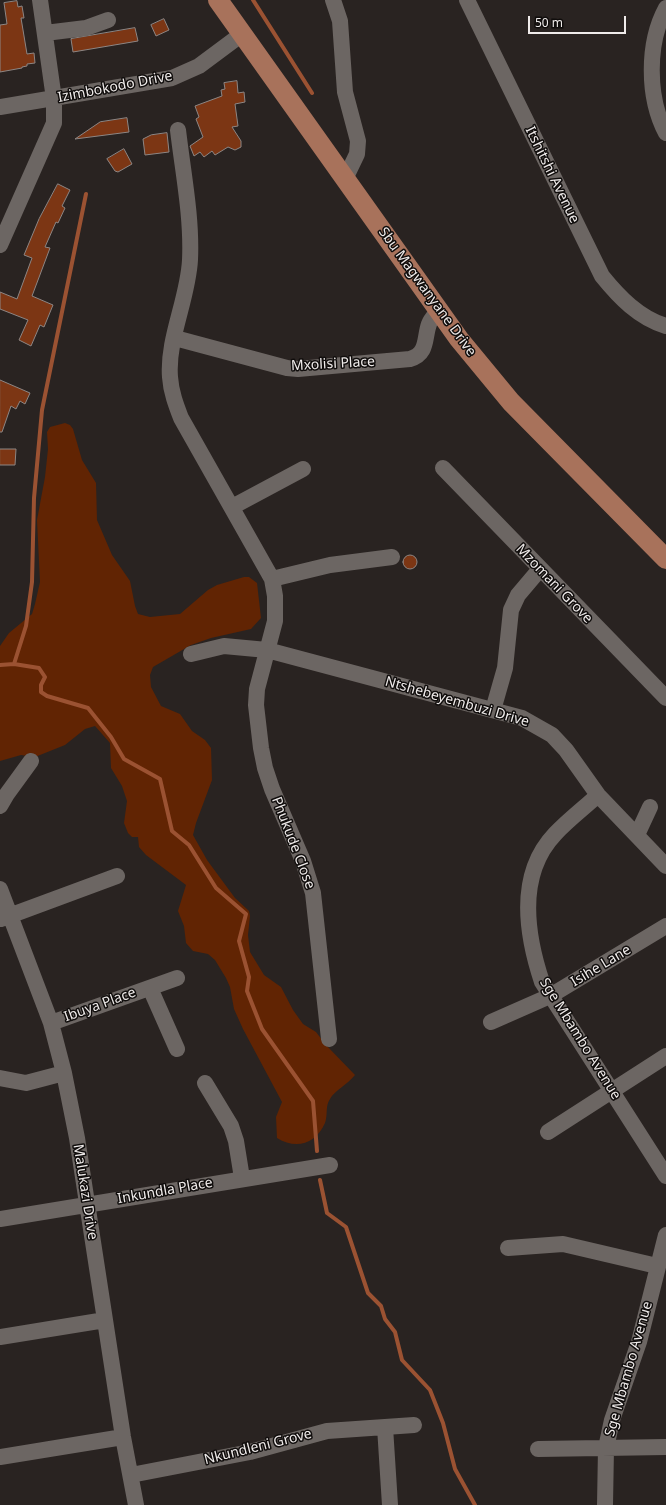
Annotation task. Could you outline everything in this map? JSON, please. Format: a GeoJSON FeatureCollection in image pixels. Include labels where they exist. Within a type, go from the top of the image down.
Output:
{"type":"FeatureCollection","features":[{"type":"Feature","properties":{"kind":"main road","name":"Sbu Magwanyane Drive"},"geometry":{"type":"LineString","coordinates":[[218,0],[459,339],[512,402],[666,559]]}},
{"type":"Feature","properties":{"kind":"street"},"geometry":{"type":"LineString","coordinates":[[0,245],[51,131],[54,119],[54,99],[40,0]]}},
{"type":"Feature","properties":{"kind":"street"},"geometry":{"type":"LineString","coordinates":[[333,0],[340,21],[345,92],[358,141],[357,154],[345,179]]}},
{"type":"Feature","properties":{"kind":"street","name":"Itshitshi Avenue"},"geometry":{"type":"LineString","coordinates":[[467,0],[488,47],[602,276],[617,294],[639,312],[666,326]]}},
{"type":"Feature","properties":{"kind":"street"},"geometry":{"type":"LineString","coordinates":[[666,8],[662,15],[655,43],[659,73],[654,102],[666,133]]}},
{"type":"Feature","properties":{"kind":"street"},"geometry":{"type":"LineString","coordinates":[[45,33],[86,28],[108,20]]}},
{"type":"Feature","properties":{"kind":"street","name":"Izimbokodo Drive"},"geometry":{"type":"LineString","coordinates":[[0,107],[172,78],[199,66],[242,34]]}},
{"type":"Feature","properties":{"kind":"street"},"geometry":{"type":"LineString","coordinates":[[178,130],[188,213],[190,245],[188,274],[170,365],[172,393],[181,418],[272,579],[275,596],[275,621],[267,650]]}},
{"type":"Feature","properties":{"kind":"street","name":"Mxolisi Place"},"geometry":{"type":"LineString","coordinates":[[175,338],[287,368],[410,359],[418,357],[422,352],[429,325],[438,311]]}},
{"type":"Feature","properties":{"kind":"street","name":"Mzomani Grove"},"geometry":{"type":"LineString","coordinates":[[442,468],[666,698]]}},
{"type":"Feature","properties":{"kind":"street"},"geometry":{"type":"LineString","coordinates":[[232,507],[304,469]]}},
{"type":"Feature","properties":{"kind":"street"},"geometry":{"type":"LineString","coordinates":[[272,579],[330,565],[392,557]]}},
{"type":"Feature","properties":{"kind":"street"},"geometry":{"type":"LineString","coordinates":[[493,710],[505,668],[511,610],[518,595],[540,569]]}},
{"type":"Feature","properties":{"kind":"street","name":"Ntshebeyembuzi Drive"},"geometry":{"type":"LineString","coordinates":[[191,654],[224,646],[267,650],[522,718],[552,735],[566,750],[598,795],[666,866]]}},
{"type":"Feature","properties":{"kind":"street","name":"Phukude Close"},"geometry":{"type":"LineString","coordinates":[[267,650],[257,689],[256,705],[261,748],[265,768],[272,789],[303,860],[313,893],[329,1039]]}},
{"type":"Feature","properties":{"kind":"street"},"geometry":{"type":"LineString","coordinates":[[0,806],[31,761]]}},
{"type":"Feature","properties":{"kind":"street","name":"Sge Mbambo Avenue"},"geometry":{"type":"LineString","coordinates":[[598,795],[554,835],[540,856],[531,878],[528,925],[535,960],[542,982],[666,1176]]}},
{"type":"Feature","properties":{"kind":"street"},"geometry":{"type":"LineString","coordinates":[[637,835],[650,807]]}},
{"type":"Feature","properties":{"kind":"street"},"geometry":{"type":"LineString","coordinates":[[5,918],[117,876]]}},
{"type":"Feature","properties":{"kind":"street","name":"Malukazi Drive"},"geometry":{"type":"LineString","coordinates":[[0,889],[5,918],[51,1023],[64,1073],[87,1205],[123,1437],[136,1505]]}},
{"type":"Feature","properties":{"kind":"street","name":"Isihe Lane"},"geometry":{"type":"LineString","coordinates":[[492,1022],[550,996],[666,926]]}},
{"type":"Feature","properties":{"kind":"street","name":"Ibuya Place"},"geometry":{"type":"LineString","coordinates":[[51,1023],[177,978]]}},
{"type":"Feature","properties":{"kind":"street","name":"Ibuya Place"},"geometry":{"type":"LineString","coordinates":[[150,988],[177,1049]]}},
{"type":"Feature","properties":{"kind":"street"},"geometry":{"type":"LineString","coordinates":[[548,1132],[666,1056]]}},
{"type":"Feature","properties":{"kind":"street"},"geometry":{"type":"LineString","coordinates":[[0,1078],[26,1083],[64,1073]]}},
{"type":"Feature","properties":{"kind":"street"},"geometry":{"type":"LineString","coordinates":[[205,1083],[231,1126],[236,1141],[242,1178]]}},
{"type":"Feature","properties":{"kind":"street","name":"Inkundla Place"},"geometry":{"type":"LineString","coordinates":[[0,1219],[242,1178],[330,1165]]}},
{"type":"Feature","properties":{"kind":"street","name":"Sge Mbambo Avenue"},"geometry":{"type":"LineString","coordinates":[[604,1505],[606,1448],[616,1402],[639,1342],[666,1235]]}},
{"type":"Feature","properties":{"kind":"street"},"geometry":{"type":"LineString","coordinates":[[508,1248],[563,1244],[657,1266]]}},
{"type":"Feature","properties":{"kind":"street"},"geometry":{"type":"LineString","coordinates":[[0,1337],[105,1320]]}},
{"type":"Feature","properties":{"kind":"street","name":"Nkundleni Grove"},"geometry":{"type":"LineString","coordinates":[[131,1475],[250,1452],[327,1430],[414,1425]]}},
{"type":"Feature","properties":{"kind":"street"},"geometry":{"type":"LineString","coordinates":[[386,1427],[390,1505]]}},
{"type":"Feature","properties":{"kind":"street"},"geometry":{"type":"LineString","coordinates":[[0,1457],[123,1437]]}},
{"type":"Feature","properties":{"kind":"street"},"geometry":{"type":"LineString","coordinates":[[538,1449],[666,1447]]}},
{"type":"Feature","properties":{"kind":"shaded area"},"geometry":{"type":"Polygon","coordinates":[[[65,423],[70,425],[73,429],[82,460],[96,483],[97,520],[112,555],[130,581],[138,614],[150,617],[180,614],[208,590],[217,585],[244,577],[249,577],[257,583],[261,618],[251,629],[211,638],[191,645],[153,667],[150,675],[151,687],[161,706],[180,714],[192,731],[205,740],[211,748],[212,780],[193,835],[207,860],[235,898],[249,911],[250,916],[248,935],[250,952],[264,975],[281,987],[293,1010],[303,1024],[316,1032],[326,1045],[355,1075],[332,1096],[328,1102],[326,1120],[321,1130],[316,1136],[305,1143],[291,1144],[277,1138],[276,1117],[282,1102],[243,1029],[234,1009],[230,987],[226,978],[215,960],[208,954],[193,951],[186,943],[184,926],[178,911],[186,885],[146,855],[139,847],[138,837],[132,837],[128,833],[124,823],[127,801],[122,786],[111,768],[110,743],[95,726],[85,729],[65,745],[35,757],[21,755],[0,761],[0,646],[9,633],[32,614],[35,604],[40,582],[37,520],[45,477],[48,449],[47,432],[50,427],[65,423]]]}},
{"type":"Feature","properties":{"kind":"building"},"geometry":{"type":"Polygon","coordinates":[[[17,1],[18,7],[22,6],[24,18],[21,18],[27,54],[34,53],[35,63],[27,64],[27,66],[22,68],[0,72],[0,25],[7,24],[4,3],[17,1]]]}},
{"type":"Feature","properties":{"kind":"building"},"geometry":{"type":"Polygon","coordinates":[[[164,19],[169,30],[156,36],[151,25],[164,19]]]}},
{"type":"Feature","properties":{"kind":"building"},"geometry":{"type":"Polygon","coordinates":[[[135,28],[138,41],[73,52],[71,39],[135,28]]]}},
{"type":"Feature","properties":{"kind":"building"},"geometry":{"type":"Polygon","coordinates":[[[237,81],[238,93],[244,92],[245,102],[235,104],[238,126],[232,127],[241,141],[241,147],[235,150],[228,147],[215,155],[212,151],[204,157],[200,152],[194,156],[190,146],[203,137],[196,119],[199,117],[195,106],[222,96],[221,90],[225,89],[224,83],[237,81]]]}},
{"type":"Feature","properties":{"kind":"building"},"geometry":{"type":"Polygon","coordinates":[[[127,118],[129,132],[75,139],[100,122],[127,118]]]}},
{"type":"Feature","properties":{"kind":"building"},"geometry":{"type":"Polygon","coordinates":[[[167,133],[169,152],[145,155],[143,139],[151,135],[167,133]]]}},
{"type":"Feature","properties":{"kind":"building"},"geometry":{"type":"Polygon","coordinates":[[[124,149],[132,164],[118,172],[115,171],[107,159],[124,149]]]}},
{"type":"Feature","properties":{"kind":"building"},"geometry":{"type":"Polygon","coordinates":[[[58,184],[70,190],[62,206],[65,208],[58,223],[56,222],[45,247],[50,248],[32,296],[53,305],[44,327],[40,325],[31,346],[19,340],[28,320],[0,309],[0,292],[17,299],[32,258],[24,255],[39,219],[58,184]]]}},
{"type":"Feature","properties":{"kind":"building"},"geometry":{"type":"Polygon","coordinates":[[[0,380],[30,393],[25,404],[20,401],[16,409],[11,406],[2,432],[0,432],[0,380]]]}},
{"type":"Feature","properties":{"kind":"building"},"geometry":{"type":"Polygon","coordinates":[[[0,449],[16,449],[15,465],[0,465],[0,449]]]}},
{"type":"Feature","properties":{"kind":"building"},"geometry":{"type":"Polygon","coordinates":[[[410,555],[415,557],[417,562],[415,567],[410,569],[405,567],[403,562],[405,557],[410,555]]]}},
{"type":"Feature","properties":{"kind":"waterway"},"geometry":{"type":"LineString","coordinates":[[253,0],[312,93]]}},
{"type":"Feature","properties":{"kind":"waterway"},"geometry":{"type":"LineString","coordinates":[[14,664],[26,626],[32,582],[34,498],[42,410],[86,194]]}},
{"type":"Feature","properties":{"kind":"waterway"},"geometry":{"type":"LineString","coordinates":[[0,665],[14,664],[39,668],[45,677],[41,685],[41,692],[47,696],[88,708],[111,737],[124,759],[160,779],[172,831],[189,845],[216,888],[246,914],[239,941],[249,977],[247,991],[262,1029],[313,1101],[317,1151]]}},
{"type":"Feature","properties":{"kind":"waterway"},"geometry":{"type":"LineString","coordinates":[[320,1180],[327,1213],[346,1227],[368,1293],[381,1306],[385,1319],[395,1332],[402,1360],[430,1390],[443,1423],[455,1469],[475,1505]]}}]}
